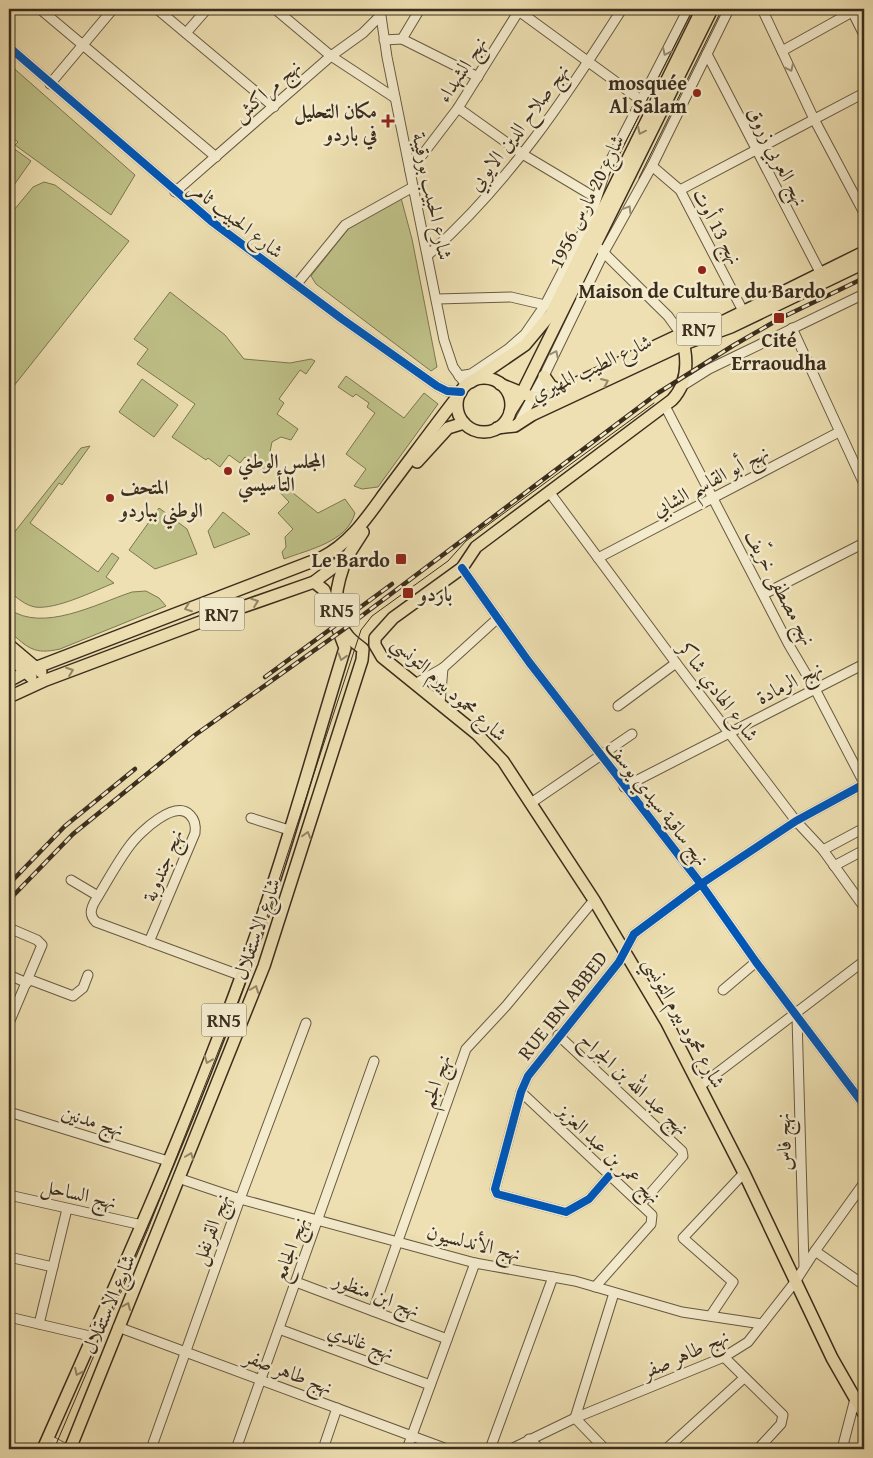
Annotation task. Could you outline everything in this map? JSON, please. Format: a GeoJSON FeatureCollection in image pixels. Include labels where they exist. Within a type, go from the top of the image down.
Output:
{"type":"FeatureCollection","features":[{"type":"Feature","properties":{"kind":"main road","name":"شارع 20 مارس 1956"},"geometry":{"type":"LineString","coordinates":[[510,412],[527,395],[702,9]]}},
{"type":"Feature","properties":{"kind":"main road","name":"شارع 20 مارس 1956"},"geometry":{"type":"LineString","coordinates":[[464,384],[515,353],[540,329],[594,248],[712,9]]}},
{"type":"Feature","properties":{"kind":"main road","name":"شارع الطيب المهيري"},"geometry":{"type":"LineString","coordinates":[[500,384],[527,395],[545,398],[720,322],[864,252]]}},
{"type":"Feature","properties":{"kind":"main road","name":"شارع الطيب المهيري"},"geometry":{"type":"LineString","coordinates":[[497,428],[517,424],[682,339],[731,327],[864,263]]}},
{"type":"Feature","properties":{"kind":"main road"},"geometry":{"type":"LineString","coordinates":[[462,568],[476,547],[666,406],[682,386],[685,375],[682,339]]}},
{"type":"Feature","properties":{"kind":"main road"},"geometry":{"type":"LineString","coordinates":[[544,376],[551,386],[562,391]]}},
{"type":"Feature","properties":{"kind":"main road","name":"RN7"},"geometry":{"type":"LineString","coordinates":[[9,681],[135,629],[325,556],[350,538],[464,384],[489,379],[500,384]]}},
{"type":"Feature","properties":{"kind":"main road"},"geometry":{"type":"LineString","coordinates":[[464,384],[457,408],[464,423]]}},
{"type":"Feature","properties":{"kind":"main road"},"geometry":{"type":"LineString","coordinates":[[497,428],[506,420],[510,412],[509,396],[500,384]]}},
{"type":"Feature","properties":{"kind":"main road","name":"RN7"},"geometry":{"type":"LineString","coordinates":[[9,697],[46,680],[314,582],[347,558],[366,528],[422,456],[448,428],[464,423],[477,431],[488,432],[497,428]]}},
{"type":"Feature","properties":{"kind":"main road","name":"شارع الاستقلال"},"geometry":{"type":"LineString","coordinates":[[70,1449],[118,1327],[181,1179],[264,966],[362,660],[363,649],[347,636],[337,613],[336,596],[347,558]]}},
{"type":"Feature","properties":{"kind":"main road","name":"شارع محمود بيرم التونسي"},"geometry":{"type":"LineString","coordinates":[[462,568],[386,624],[374,638],[375,645],[382,657],[491,747],[503,761],[594,900],[667,1023],[744,1173],[832,1358],[864,1414]]}},
{"type":"Feature","properties":{"kind":"main road"},"geometry":{"type":"LineString","coordinates":[[273,576],[280,593]]}},
{"type":"Feature","properties":{"kind":"main road","name":"شارع الاستقلال"},"geometry":{"type":"LineString","coordinates":[[43,1448],[94,1337],[142,1225],[242,976],[289,830],[345,648],[329,600],[324,590],[314,582]]}},
{"type":"Feature","properties":{"kind":"main road"},"geometry":{"type":"LineString","coordinates":[[206,601],[212,618]]}},
{"type":"Feature","properties":{"kind":"main road"},"geometry":{"type":"LineString","coordinates":[[135,629],[141,645]]}},
{"type":"Feature","properties":{"kind":"main road"},"geometry":{"type":"LineString","coordinates":[[9,645],[32,670],[35,685]]}},
{"type":"Feature","properties":{"kind":"main road"},"geometry":{"type":"LineString","coordinates":[[9,656],[46,680]]}},
{"type":"Feature","properties":{"kind":"street"},"geometry":{"type":"LineString","coordinates":[[40,9],[216,157]]}},
{"type":"Feature","properties":{"kind":"street"},"geometry":{"type":"LineString","coordinates":[[50,84],[113,9]]}},
{"type":"Feature","properties":{"kind":"street"},"geometry":{"type":"LineString","coordinates":[[157,9],[274,107]]}},
{"type":"Feature","properties":{"kind":"street"},"geometry":{"type":"LineString","coordinates":[[186,33],[207,9]]}},
{"type":"Feature","properties":{"kind":"street"},"geometry":{"type":"LineString","coordinates":[[275,9],[330,56],[395,98]]}},
{"type":"Feature","properties":{"kind":"street"},"geometry":{"type":"LineString","coordinates":[[402,39],[420,9]]}},
{"type":"Feature","properties":{"kind":"street"},"geometry":{"type":"LineString","coordinates":[[518,9],[642,101]]}},
{"type":"Feature","properties":{"kind":"street","name":"نهج الشهداء"},"geometry":{"type":"LineString","coordinates":[[410,171],[458,108],[518,9]]}},
{"type":"Feature","properties":{"kind":"street","name":"نهج صلاح الدين الايوبي"},"geometry":{"type":"LineString","coordinates":[[428,255],[478,209],[524,155],[589,61],[622,9]]}},
{"type":"Feature","properties":{"kind":"street","name":"شارع 20 مارس 1956"},"geometry":{"type":"LineString","coordinates":[[464,384],[471,374],[508,349],[525,334],[545,305],[591,216],[606,168],[688,9]]}},
{"type":"Feature","properties":{"kind":"street","name":"شارع 20 مارس 1956"},"geometry":{"type":"LineString","coordinates":[[527,395],[544,376],[594,248],[652,166],[729,9]]}},
{"type":"Feature","properties":{"kind":"street"},"geometry":{"type":"LineString","coordinates":[[762,9],[814,119],[864,213]]}},
{"type":"Feature","properties":{"kind":"street"},"geometry":{"type":"LineString","coordinates":[[782,50],[851,10],[864,35]]}},
{"type":"Feature","properties":{"kind":"street","name":"نهج مراكش"},"geometry":{"type":"LineString","coordinates":[[175,192],[330,56],[359,36],[380,12]]}},
{"type":"Feature","properties":{"kind":"street","name":"شارع الحبيب بورقيبة"},"geometry":{"type":"LineString","coordinates":[[380,12],[395,98],[449,356],[464,384]]}},
{"type":"Feature","properties":{"kind":"street"},"geometry":{"type":"LineString","coordinates":[[384,40],[402,39],[478,77]]}},
{"type":"Feature","properties":{"kind":"street","name":"شارع الحبيب ثامر"},"geometry":{"type":"LineString","coordinates":[[9,48],[175,192],[296,285],[437,386],[447,391],[464,384]]}},
{"type":"Feature","properties":{"kind":"street","name":"نهج العربي زروق"},"geometry":{"type":"LineString","coordinates":[[707,54],[754,150],[820,274]]}},
{"type":"Feature","properties":{"kind":"street"},"geometry":{"type":"LineString","coordinates":[[680,190],[864,93]]}},
{"type":"Feature","properties":{"kind":"street"},"geometry":{"type":"LineString","coordinates":[[458,108],[524,155],[596,198]]}},
{"type":"Feature","properties":{"kind":"street","name":"نهج 13 أوت"},"geometry":{"type":"LineString","coordinates":[[652,166],[680,190],[743,311]]}},
{"type":"Feature","properties":{"kind":"street"},"geometry":{"type":"LineString","coordinates":[[296,285],[345,225],[413,187]]}},
{"type":"Feature","properties":{"kind":"street"},"geometry":{"type":"LineString","coordinates":[[594,248],[668,316],[682,339]]}},
{"type":"Feature","properties":{"kind":"street"},"geometry":{"type":"LineString","coordinates":[[682,386],[701,374],[792,328],[864,294]]}},
{"type":"Feature","properties":{"kind":"street"},"geometry":{"type":"LineString","coordinates":[[437,299],[511,297],[545,305]]}},
{"type":"Feature","properties":{"kind":"street"},"geometry":{"type":"LineString","coordinates":[[792,328],[864,484]]}},
{"type":"Feature","properties":{"kind":"street"},"geometry":{"type":"LineString","coordinates":[[517,424],[527,395]]}},
{"type":"Feature","properties":{"kind":"street","name":"نهج مصطفى خريّف"},"geometry":{"type":"LineString","coordinates":[[666,406],[789,645],[815,689],[864,784]]}},
{"type":"Feature","properties":{"kind":"street","name":"نهج أبو القاسم الشابي"},"geometry":{"type":"LineString","coordinates":[[598,558],[839,432]]}},
{"type":"Feature","properties":{"kind":"street","name":"شارع الهادي شاكر"},"geometry":{"type":"LineString","coordinates":[[550,493],[676,663],[796,821],[823,850],[864,907]]}},
{"type":"Feature","properties":{"kind":"street"},"geometry":{"type":"LineString","coordinates":[[764,594],[864,543]]}},
{"type":"Feature","properties":{"kind":"street","name":"نهج ساقية سيدي يوسف"},"geometry":{"type":"LineString","coordinates":[[462,568],[624,786],[701,884],[756,962],[864,1105]]}},
{"type":"Feature","properties":{"kind":"street"},"geometry":{"type":"LineString","coordinates":[[416,684],[442,668],[498,618]]}},
{"type":"Feature","properties":{"kind":"street"},"geometry":{"type":"LineString","coordinates":[[618,706],[676,663]]}},
{"type":"Feature","properties":{"kind":"street","name":"نهج الرمادة"},"geometry":{"type":"LineString","coordinates":[[624,786],[864,664]]}},
{"type":"Feature","properties":{"kind":"street"},"geometry":{"type":"LineString","coordinates":[[440,703],[442,668]]}},
{"type":"Feature","properties":{"kind":"street"},"geometry":{"type":"LineString","coordinates":[[531,803],[632,734]]}},
{"type":"Feature","properties":{"kind":"street","name":"RUE IBN ABBED"},"geometry":{"type":"LineString","coordinates":[[610,1176],[589,1199],[566,1212],[499,1196],[496,1189],[521,1092],[528,1076],[558,1035],[618,962],[634,934],[701,884],[796,821],[864,784]]}},
{"type":"Feature","properties":{"kind":"street","name":"نهج جندوبة"},"geometry":{"type":"LineString","coordinates":[[149,942],[195,832],[195,822],[188,812],[178,810],[167,813],[138,837],[98,896],[91,909],[92,918],[96,922],[149,942],[242,976]]}},
{"type":"Feature","properties":{"kind":"street"},"geometry":{"type":"LineString","coordinates":[[251,818],[289,830]]}},
{"type":"Feature","properties":{"kind":"street"},"geometry":{"type":"LineString","coordinates":[[823,850],[864,828]]}},
{"type":"Feature","properties":{"kind":"street"},"geometry":{"type":"LineString","coordinates":[[834,866],[864,850]]}},
{"type":"Feature","properties":{"kind":"street"},"geometry":{"type":"LineString","coordinates":[[71,880],[98,896]]}},
{"type":"Feature","properties":{"kind":"street","name":"نهج الجم"},"geometry":{"type":"LineString","coordinates":[[373,1310],[466,1049],[510,1002],[594,900]]}},
{"type":"Feature","properties":{"kind":"street"},"geometry":{"type":"LineString","coordinates":[[9,928],[34,938],[41,944],[9,1023]]}},
{"type":"Feature","properties":{"kind":"street"},"geometry":{"type":"LineString","coordinates":[[700,1086],[796,1015],[864,961]]}},
{"type":"Feature","properties":{"kind":"street"},"geometry":{"type":"LineString","coordinates":[[723,990],[756,962]]}},
{"type":"Feature","properties":{"kind":"street"},"geometry":{"type":"LineString","coordinates":[[9,975],[72,996],[83,988],[88,975]]}},
{"type":"Feature","properties":{"kind":"street","name":"نهج فاس"},"geometry":{"type":"LineString","coordinates":[[796,1015],[804,1267]]}},
{"type":"Feature","properties":{"kind":"street","name":"نهج القرنفل"},"geometry":{"type":"LineString","coordinates":[[151,1449],[185,1350],[306,1023]]}},
{"type":"Feature","properties":{"kind":"street","name":"نهج عبد الله بن الجراح"},"geometry":{"type":"LineString","coordinates":[[558,1035],[682,1151],[682,1156],[641,1204]]}},
{"type":"Feature","properties":{"kind":"street","name":"نهج الجامع"},"geometry":{"type":"LineString","coordinates":[[236,1449],[374,1060]]}},
{"type":"Feature","properties":{"kind":"street","name":"نهج عمر بن عبد العزيز"},"geometry":{"type":"LineString","coordinates":[[521,1092],[652,1215],[651,1224],[594,1287]]}},
{"type":"Feature","properties":{"kind":"street","name":"نهج مدنين"},"geometry":{"type":"LineString","coordinates":[[9,1112],[168,1161]]}},
{"type":"Feature","properties":{"kind":"street"},"geometry":{"type":"LineString","coordinates":[[711,1315],[733,1281],[683,1238],[744,1173]]}},
{"type":"Feature","properties":{"kind":"street","name":"نهج الأندلسيون"},"geometry":{"type":"LineString","coordinates":[[181,1179],[240,1199],[475,1262],[594,1287],[662,1308],[762,1324]]}},
{"type":"Feature","properties":{"kind":"street","name":"نهج طاهر صفر"},"geometry":{"type":"LineString","coordinates":[[510,1449],[575,1418],[724,1357],[744,1346],[795,1282],[814,1251],[864,1183]]}},
{"type":"Feature","properties":{"kind":"street","name":"نهج الساحل"},"geometry":{"type":"LineString","coordinates":[[9,1195],[142,1225]]}},
{"type":"Feature","properties":{"kind":"street"},"geometry":{"type":"LineString","coordinates":[[39,1324],[67,1209]]}},
{"type":"Feature","properties":{"kind":"street"},"geometry":{"type":"LineString","coordinates":[[814,1251],[864,1286]]}},
{"type":"Feature","properties":{"kind":"street"},"geometry":{"type":"LineString","coordinates":[[9,1257],[53,1267]]}},
{"type":"Feature","properties":{"kind":"street"},"geometry":{"type":"LineString","coordinates":[[407,1449],[475,1262]]}},
{"type":"Feature","properties":{"kind":"street"},"geometry":{"type":"LineString","coordinates":[[490,1449],[553,1277]]}},
{"type":"Feature","properties":{"kind":"street","name":"نهج ابن منظور"},"geometry":{"type":"LineString","coordinates":[[296,1282],[447,1339]]}},
{"type":"Feature","properties":{"kind":"street"},"geometry":{"type":"LineString","coordinates":[[605,1449],[575,1418],[614,1293]]}},
{"type":"Feature","properties":{"kind":"street"},"geometry":{"type":"LineString","coordinates":[[9,1317],[94,1337]]}},
{"type":"Feature","properties":{"kind":"street","name":"نهج طاهر صفر"},"geometry":{"type":"LineString","coordinates":[[118,1327],[185,1350],[447,1449]]}},
{"type":"Feature","properties":{"kind":"street","name":"نهج غاندي"},"geometry":{"type":"LineString","coordinates":[[279,1329],[430,1385]]}},
{"type":"Feature","properties":{"kind":"street"},"geometry":{"type":"LineString","coordinates":[[724,1357],[783,1415],[780,1424],[758,1449]]}},
{"type":"Feature","properties":{"kind":"street"},"geometry":{"type":"LineString","coordinates":[[666,1449],[744,1378]]}},
{"type":"Feature","properties":{"kind":"street"},"geometry":{"type":"LineString","coordinates":[[842,1449],[855,1399]]}},
{"type":"Feature","properties":{"kind":"street"},"geometry":{"type":"LineString","coordinates":[[323,1449],[337,1408]]}},
{"type":"Feature","properties":{"kind":"street"},"geometry":{"type":"LineString","coordinates":[[530,1439],[540,1449]]}},
{"type":"Feature","properties":{"kind":"street"},"geometry":{"type":"LineString","coordinates":[[43,1448],[53,1442],[66,1449]]}},
{"type":"Feature","properties":{"kind":"green space"},"geometry":{"type":"Polygon","coordinates":[[[9,64],[135,175],[111,215],[15,145],[18,142],[9,135],[9,64]]]}},
{"type":"Feature","properties":{"kind":"green space"},"geometry":{"type":"Polygon","coordinates":[[[9,145],[31,161],[9,192],[9,145]]]}},
{"type":"Feature","properties":{"kind":"green space"},"geometry":{"type":"Polygon","coordinates":[[[44,182],[55,185],[129,241],[9,392],[9,216],[33,187],[44,182]]]}},
{"type":"Feature","properties":{"kind":"green space"},"geometry":{"type":"Polygon","coordinates":[[[401,198],[412,239],[437,367],[431,371],[316,284],[311,276],[348,229],[401,198]]]}},
{"type":"Feature","properties":{"kind":"green space"},"geometry":{"type":"Polygon","coordinates":[[[170,292],[225,335],[244,359],[290,363],[311,359],[315,361],[306,374],[300,370],[279,399],[284,403],[277,414],[298,429],[291,440],[281,437],[272,442],[270,452],[275,461],[266,473],[245,457],[240,463],[229,455],[220,467],[172,437],[195,404],[137,364],[148,349],[134,339],[170,292]]]}},
{"type":"Feature","properties":{"kind":"green space"},"geometry":{"type":"Polygon","coordinates":[[[346,376],[404,418],[424,393],[438,404],[378,487],[362,489],[354,486],[366,469],[346,454],[375,413],[367,407],[369,403],[356,394],[353,397],[338,387],[346,376]]]}},
{"type":"Feature","properties":{"kind":"green space"},"geometry":{"type":"Polygon","coordinates":[[[142,379],[178,405],[154,437],[119,412],[142,379]]]}},
{"type":"Feature","properties":{"kind":"green space"},"geometry":{"type":"Polygon","coordinates":[[[90,446],[62,485],[59,483],[30,523],[98,572],[112,553],[119,558],[106,577],[114,583],[64,603],[44,607],[31,606],[21,601],[9,591],[9,539],[81,448],[90,446]]]}},
{"type":"Feature","properties":{"kind":"green space"},"geometry":{"type":"Polygon","coordinates":[[[278,481],[318,513],[345,499],[355,513],[351,523],[336,538],[316,548],[284,559],[282,552],[286,547],[285,537],[293,529],[278,513],[289,502],[274,486],[278,481]]]}},
{"type":"Feature","properties":{"kind":"green space"},"geometry":{"type":"Polygon","coordinates":[[[159,508],[187,529],[197,554],[155,569],[129,550],[159,508]]]}},
{"type":"Feature","properties":{"kind":"green space"},"geometry":{"type":"Polygon","coordinates":[[[223,512],[250,534],[214,548],[208,531],[223,512]]]}},
{"type":"Feature","properties":{"kind":"green space"},"geometry":{"type":"Polygon","coordinates":[[[146,591],[159,598],[166,606],[60,649],[44,651],[32,649],[9,631],[9,609],[23,616],[53,617],[86,609],[132,592],[146,591]]]}},
{"type":"Feature","properties":{"kind":"tram line"},"geometry":{"type":"LineString","coordinates":[[609,175],[693,9]]}},
{"type":"Feature","properties":{"kind":"tram line"},"geometry":{"type":"LineString","coordinates":[[639,178],[722,9]]}},
{"type":"Feature","properties":{"kind":"tram line"},"geometry":{"type":"LineString","coordinates":[[54,1449],[148,1229],[245,984],[361,630],[372,616],[448,561],[466,541],[654,403]]}},
{"type":"Feature","properties":{"kind":"railway"},"geometry":{"type":"LineString","coordinates":[[9,900],[73,834],[195,735],[343,630],[658,393],[781,318],[864,278]]}},
{"type":"Feature","properties":{"kind":"railway"},"geometry":{"type":"LineString","coordinates":[[265,677],[392,584]]}},
{"type":"Feature","properties":{"kind":"railway"},"geometry":{"type":"LineString","coordinates":[[9,884],[65,826],[135,769]]}},
{"type":"Feature","properties":{"kind":"cycle path"},"geometry":{"type":"LineString","coordinates":[[9,47],[211,221],[342,319],[437,386],[447,391],[461,392]]}},
{"type":"Feature","properties":{"kind":"cycle path"},"geometry":{"type":"LineString","coordinates":[[462,568],[529,662],[701,884],[756,962],[864,1105]]}},
{"type":"Feature","properties":{"kind":"cycle path"},"geometry":{"type":"LineString","coordinates":[[609,1176],[589,1199],[566,1212],[497,1194],[495,1189],[521,1092],[528,1076],[619,962],[634,934],[701,884],[796,821],[864,784]]}},
{"type":"Feature","properties":{"kind":"place","name":"mosquée Al Salam"},"geometry":{"type":"Point","coordinates":[697,93]}},
{"type":"Feature","properties":{"kind":"place","name":"مكان التحليل في باردو"},"geometry":{"type":"Point","coordinates":[388,121]}},
{"type":"Feature","properties":{"kind":"place","name":"Maison de Culture du Bardo"},"geometry":{"type":"Point","coordinates":[702,270]}},
{"type":"Feature","properties":{"kind":"place","name":"Cité Erraoudha"},"geometry":{"type":"Point","coordinates":[779,318]}},
{"type":"Feature","properties":{"kind":"place","name":"المجلس الوطني التأسيسي"},"geometry":{"type":"Point","coordinates":[228,471]}},
{"type":"Feature","properties":{"kind":"place","name":"المتحف الوطني بباردو"},"geometry":{"type":"Point","coordinates":[110,498]}},
{"type":"Feature","properties":{"kind":"place","name":"Le Bardo"},"geometry":{"type":"Point","coordinates":[401,559]}},
{"type":"Feature","properties":{"kind":"place","name":"باردو"},"geometry":{"type":"Point","coordinates":[408,593]}}]}
